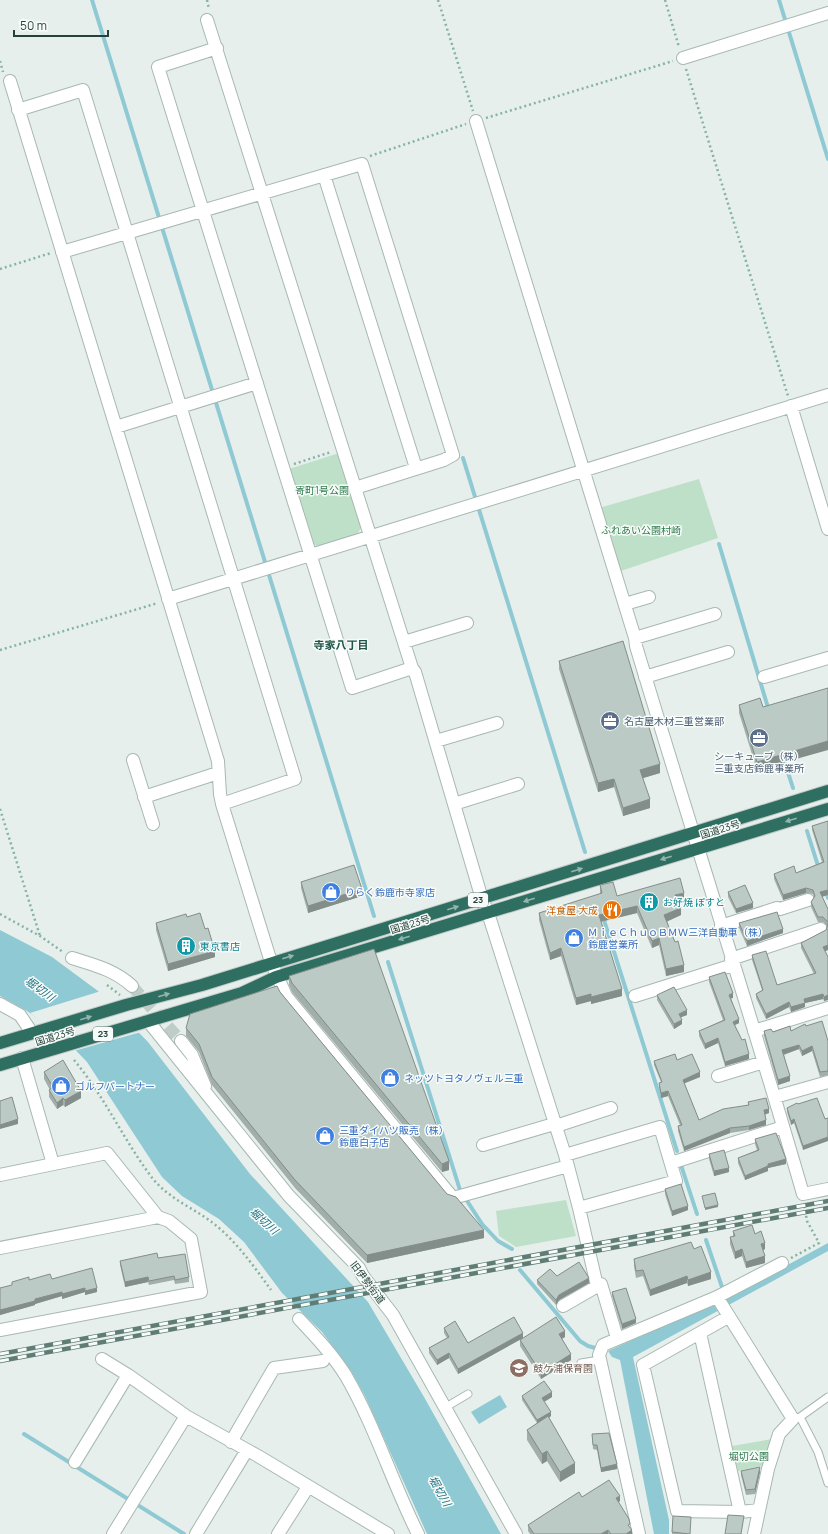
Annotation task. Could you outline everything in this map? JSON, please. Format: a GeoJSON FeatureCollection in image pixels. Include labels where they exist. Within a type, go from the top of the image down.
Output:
{"type":"FeatureCollection","features":[{"type":"Feature","properties":{"kind":"highway","name":"国道23号"},"geometry":{"type":"LineString","coordinates":[[0,1043],[126,1005],[202,985],[271,962],[482,899],[828,791]]}},
{"type":"Feature","properties":{"kind":"highway","name":"国道23号"},"geometry":{"type":"LineString","coordinates":[[0,1065],[242,993],[276,977],[828,809]]}},
{"type":"Feature","properties":{"kind":"street"},"geometry":{"type":"LineString","coordinates":[[683,58],[828,13]]}},
{"type":"Feature","properties":{"kind":"street"},"geometry":{"type":"LineString","coordinates":[[207,20],[412,668],[415,672],[482,899],[488,913],[566,1160],[585,1231],[597,1286]]}},
{"type":"Feature","properties":{"kind":"street"},"geometry":{"type":"LineString","coordinates":[[217,48],[158,67],[310,556],[352,688],[412,668]]}},
{"type":"Feature","properties":{"kind":"street"},"geometry":{"type":"LineString","coordinates":[[10,81],[218,761],[222,804],[276,977],[291,1003],[453,1198],[463,1196],[660,1127],[676,1181],[579,1208]]}},
{"type":"Feature","properties":{"kind":"street"},"geometry":{"type":"LineString","coordinates":[[18,110],[84,90],[295,779],[222,804]]}},
{"type":"Feature","properties":{"kind":"street"},"geometry":{"type":"LineString","coordinates":[[476,121],[583,472],[625,604],[645,677],[775,1097],[803,1194],[828,1189]]}},
{"type":"Feature","properties":{"kind":"street"},"geometry":{"type":"LineString","coordinates":[[62,251],[204,212],[362,164],[453,455],[444,460],[355,488]]}},
{"type":"Feature","properties":{"kind":"street"},"geometry":{"type":"LineString","coordinates":[[324,175],[416,468]]}},
{"type":"Feature","properties":{"kind":"street"},"geometry":{"type":"LineString","coordinates":[[116,427],[257,383]]}},
{"type":"Feature","properties":{"kind":"street"},"geometry":{"type":"LineString","coordinates":[[168,599],[583,472],[828,395]]}},
{"type":"Feature","properties":{"kind":"street"},"geometry":{"type":"LineString","coordinates":[[791,406],[828,529]]}},
{"type":"Feature","properties":{"kind":"street"},"geometry":{"type":"LineString","coordinates":[[625,604],[649,596]]}},
{"type":"Feature","properties":{"kind":"street"},"geometry":{"type":"LineString","coordinates":[[635,638],[715,614]]}},
{"type":"Feature","properties":{"kind":"street"},"geometry":{"type":"LineString","coordinates":[[404,642],[467,623]]}},
{"type":"Feature","properties":{"kind":"street"},"geometry":{"type":"LineString","coordinates":[[645,677],[728,652]]}},
{"type":"Feature","properties":{"kind":"street"},"geometry":{"type":"LineString","coordinates":[[764,677],[828,658]]}},
{"type":"Feature","properties":{"kind":"street"},"geometry":{"type":"LineString","coordinates":[[436,741],[497,723]]}},
{"type":"Feature","properties":{"kind":"street"},"geometry":{"type":"LineString","coordinates":[[133,760],[153,824]]}},
{"type":"Feature","properties":{"kind":"street"},"geometry":{"type":"LineString","coordinates":[[144,796],[218,772]]}},
{"type":"Feature","properties":{"kind":"street"},"geometry":{"type":"LineString","coordinates":[[454,804],[518,784]]}},
{"type":"Feature","properties":{"kind":"street"},"geometry":{"type":"LineString","coordinates":[[721,926],[808,900]]}},
{"type":"Feature","properties":{"kind":"street"},"geometry":{"type":"LineString","coordinates":[[635,996],[821,929]]}},
{"type":"Feature","properties":{"kind":"street"},"geometry":{"type":"LineString","coordinates":[[72,958],[110,971],[124,978],[132,986]]}},
{"type":"Feature","properties":{"kind":"street"},"geometry":{"type":"LineString","coordinates":[[0,1004],[20,1015],[32,1033]]}},
{"type":"Feature","properties":{"kind":"street"},"geometry":{"type":"LineString","coordinates":[[754,1031],[828,1008]]}},
{"type":"Feature","properties":{"kind":"street","name":"旧伊勢街道"},"geometry":{"type":"LineString","coordinates":[[145,1022],[207,1094],[290,1196],[359,1268],[363,1276],[393,1315],[516,1534]]}},
{"type":"Feature","properties":{"kind":"street"},"geometry":{"type":"LineString","coordinates":[[181,1041],[186,1046],[195,1061],[203,1079],[207,1094]]}},
{"type":"Feature","properties":{"kind":"street"},"geometry":{"type":"LineString","coordinates":[[22,1058],[53,1164]]}},
{"type":"Feature","properties":{"kind":"street"},"geometry":{"type":"LineString","coordinates":[[718,1076],[764,1062]]}},
{"type":"Feature","properties":{"kind":"street"},"geometry":{"type":"LineString","coordinates":[[775,1097],[828,1082]]}},
{"type":"Feature","properties":{"kind":"street"},"geometry":{"type":"LineString","coordinates":[[483,1145],[611,1108]]}},
{"type":"Feature","properties":{"kind":"street"},"geometry":{"type":"LineString","coordinates":[[671,1163],[783,1127]]}},
{"type":"Feature","properties":{"kind":"street"},"geometry":{"type":"LineString","coordinates":[[0,1175],[107,1153],[158,1217]]}},
{"type":"Feature","properties":{"kind":"street"},"geometry":{"type":"LineString","coordinates":[[0,1248],[158,1217],[169,1221],[191,1239],[201,1292],[0,1330]]}},
{"type":"Feature","properties":{"kind":"street"},"geometry":{"type":"LineString","coordinates":[[639,1534],[601,1353],[617,1338],[638,1331],[717,1297],[782,1263]]}},
{"type":"Feature","properties":{"kind":"street"},"geometry":{"type":"LineString","coordinates":[[563,1306],[602,1284],[617,1338]]}},
{"type":"Feature","properties":{"kind":"street"},"geometry":{"type":"LineString","coordinates":[[717,1297],[797,1418],[779,1434],[754,1534]]}},
{"type":"Feature","properties":{"kind":"street"},"geometry":{"type":"LineString","coordinates":[[727,1314],[700,1333],[643,1365],[677,1511],[740,1512],[759,1510]]}},
{"type":"Feature","properties":{"kind":"street"},"geometry":{"type":"LineString","coordinates":[[299,1319],[322,1343],[345,1375],[371,1426],[418,1534]]}},
{"type":"Feature","properties":{"kind":"street"},"geometry":{"type":"LineString","coordinates":[[700,1333],[740,1512]]}},
{"type":"Feature","properties":{"kind":"street"},"geometry":{"type":"LineString","coordinates":[[102,1359],[128,1375],[186,1416],[247,1450],[388,1534]]}},
{"type":"Feature","properties":{"kind":"street"},"geometry":{"type":"LineString","coordinates":[[232,1442],[274,1368],[323,1361]]}},
{"type":"Feature","properties":{"kind":"street"},"geometry":{"type":"LineString","coordinates":[[75,1462],[128,1375]]}},
{"type":"Feature","properties":{"kind":"street"},"geometry":{"type":"LineString","coordinates":[[113,1534],[186,1416]]}},
{"type":"Feature","properties":{"kind":"street"},"geometry":{"type":"LineString","coordinates":[[196,1534],[247,1450]]}},
{"type":"Feature","properties":{"kind":"street"},"geometry":{"type":"LineString","coordinates":[[278,1534],[308,1486]]}},
{"type":"Feature","properties":{"kind":"lane"},"geometry":{"type":"LineString","coordinates":[[580,1363],[601,1353]]}},
{"type":"Feature","properties":{"kind":"lane"},"geometry":{"type":"LineString","coordinates":[[446,1407],[468,1394]]}},
{"type":"Feature","properties":{"kind":"lane"},"geometry":{"type":"LineString","coordinates":[[828,1397],[797,1418],[818,1452],[828,1483]]}},
{"type":"Feature","properties":{"kind":"path"},"geometry":{"type":"LineString","coordinates":[[438,0],[476,121]]}},
{"type":"Feature","properties":{"kind":"path"},"geometry":{"type":"LineString","coordinates":[[665,0],[791,406]]}},
{"type":"Feature","properties":{"kind":"path"},"geometry":{"type":"LineString","coordinates":[[362,164],[365,157],[476,121],[683,58]]}},
{"type":"Feature","properties":{"kind":"path"},"geometry":{"type":"LineString","coordinates":[[0,269],[62,251]]}},
{"type":"Feature","properties":{"kind":"path"},"geometry":{"type":"LineString","coordinates":[[283,467],[343,448]]}},
{"type":"Feature","properties":{"kind":"path"},"geometry":{"type":"LineString","coordinates":[[0,650],[168,599]]}},
{"type":"Feature","properties":{"kind":"path"},"geometry":{"type":"LineString","coordinates":[[0,808],[40,936],[0,914]]}},
{"type":"Feature","properties":{"kind":"path"},"geometry":{"type":"LineString","coordinates":[[74,1060],[89,1078],[153,1179],[171,1197],[209,1220],[224,1233],[250,1260],[272,1290]]}},
{"type":"Feature","properties":{"kind":"path"},"geometry":{"type":"LineString","coordinates":[[782,1263],[819,1243],[808,1221],[803,1194]]}},
{"type":"Feature","properties":{"kind":"green space","name":"寄町1号公園"},"geometry":{"type":"Polygon","coordinates":[[[339,453],[361,528],[356,536],[320,547],[311,543],[289,469],[339,453]]]}},
{"type":"Feature","properties":{"kind":"green space","name":"ふれあい公園村崎"},"geometry":{"type":"Polygon","coordinates":[[[699,479],[718,538],[618,572],[599,508],[699,479]]]}},
{"type":"Feature","properties":{"kind":"green space"},"geometry":{"type":"Polygon","coordinates":[[[566,1200],[576,1236],[516,1247],[499,1236],[496,1211],[566,1200]]]}},
{"type":"Feature","properties":{"kind":"green space","name":"堀切公園"},"geometry":{"type":"Polygon","coordinates":[[[772,1439],[765,1465],[738,1471],[732,1446],[772,1439]]]}},
{"type":"Feature","properties":{"kind":"water","name":"堀切川"},"geometry":{"type":"Polygon","coordinates":[[[0,930],[52,957],[98,991],[148,1042],[250,1174],[368,1302],[424,1397],[501,1534],[427,1534],[365,1396],[351,1371],[322,1332],[282,1293],[244,1242],[219,1219],[182,1196],[162,1177],[87,1062],[62,1036],[27,1011],[0,996],[0,930]]]}},
{"type":"Feature","properties":{"kind":"water"},"geometry":{"type":"Polygon","coordinates":[[[828,1243],[828,1251],[633,1357],[669,1520],[669,1534],[654,1534],[620,1360],[612,1357],[608,1351],[736,1293],[828,1243]]]}},
{"type":"Feature","properties":{"kind":"water"},"geometry":{"type":"Polygon","coordinates":[[[500,1395],[507,1407],[479,1424],[471,1412],[500,1395]]]}},
{"type":"Feature","properties":{"kind":"pier"},"geometry":{"type":"Polygon","coordinates":[[[101,991],[141,1032],[74,1051],[61,1037],[30,1013],[101,991]]]}},
{"type":"Feature","properties":{"kind":"building","name":"名古屋木材三重営業部"},"geometry":{"type":"Polygon","coordinates":[[[623,641],[660,764],[640,770],[650,799],[623,808],[614,779],[598,783],[559,661],[623,641]]]}},
{"type":"Feature","properties":{"kind":"building"},"geometry":{"type":"Polygon","coordinates":[[[828,688],[828,741],[757,762],[739,705],[760,698],[763,707],[828,688]]]}},
{"type":"Feature","properties":{"kind":"building"},"geometry":{"type":"Polygon","coordinates":[[[828,821],[828,890],[820,892],[828,909],[828,922],[823,917],[818,917],[811,902],[815,896],[813,890],[806,888],[783,895],[774,874],[794,866],[796,873],[824,862],[812,826],[828,821]]]}},
{"type":"Feature","properties":{"kind":"building","name":"りらく鈴鹿市寺家店"},"geometry":{"type":"Polygon","coordinates":[[[354,865],[362,889],[308,906],[301,882],[354,865]]]}},
{"type":"Feature","properties":{"kind":"building"},"geometry":{"type":"Polygon","coordinates":[[[680,878],[684,893],[675,895],[681,908],[664,915],[675,942],[678,941],[684,965],[666,969],[659,938],[652,941],[637,906],[599,915],[622,989],[591,997],[591,994],[576,998],[561,948],[550,953],[539,913],[602,893],[600,885],[613,882],[617,896],[680,878]]]}},
{"type":"Feature","properties":{"kind":"building"},"geometry":{"type":"Polygon","coordinates":[[[745,885],[753,903],[736,909],[728,892],[745,885]]]}},
{"type":"Feature","properties":{"kind":"building"},"geometry":{"type":"Polygon","coordinates":[[[777,912],[783,929],[747,941],[739,923],[777,912]]]}},
{"type":"Feature","properties":{"kind":"building","name":"東京書店"},"geometry":{"type":"Polygon","coordinates":[[[200,913],[205,929],[208,928],[215,951],[168,964],[156,923],[186,914],[187,917],[200,913]]]}},
{"type":"Feature","properties":{"kind":"building"},"geometry":{"type":"Polygon","coordinates":[[[828,923],[828,945],[823,947],[828,957],[828,995],[824,997],[823,994],[804,999],[805,1003],[791,1007],[789,1002],[766,1014],[756,994],[763,990],[752,955],[766,951],[777,985],[816,973],[801,943],[826,930],[828,923]]]}},
{"type":"Feature","properties":{"kind":"building","name":"ネッツトヨタノヴェル三重"},"geometry":{"type":"Polygon","coordinates":[[[374,949],[449,1161],[442,1164],[292,983],[289,976],[374,949]]]}},
{"type":"Feature","properties":{"kind":"building"},"geometry":{"type":"Polygon","coordinates":[[[725,972],[733,993],[729,995],[739,1019],[733,1022],[742,1040],[745,1039],[749,1054],[725,1062],[718,1038],[705,1044],[699,1031],[725,1020],[709,977],[725,972]]]}},
{"type":"Feature","properties":{"kind":"building","name":"三重ダイハツ販売（株） 鈴鹿白子店"},"geometry":{"type":"Polygon","coordinates":[[[277,986],[280,992],[447,1194],[456,1197],[484,1230],[367,1255],[295,1180],[212,1077],[199,1044],[186,1028],[190,1014],[277,986]]]}},
{"type":"Feature","properties":{"kind":"building"},"geometry":{"type":"Polygon","coordinates":[[[674,987],[687,1010],[679,1014],[682,1020],[674,1024],[657,995],[674,987]]]}},
{"type":"Feature","properties":{"kind":"building"},"geometry":{"type":"Polygon","coordinates":[[[822,1021],[828,1041],[828,1071],[820,1072],[812,1046],[802,1051],[799,1045],[782,1050],[790,1076],[778,1080],[764,1031],[771,1029],[773,1032],[790,1026],[791,1031],[805,1024],[806,1026],[822,1021]]]}},
{"type":"Feature","properties":{"kind":"building"},"geometry":{"type":"Polygon","coordinates":[[[675,1054],[677,1060],[692,1054],[700,1072],[683,1080],[699,1120],[723,1109],[749,1105],[748,1102],[766,1098],[769,1109],[764,1110],[766,1120],[749,1126],[730,1128],[684,1147],[678,1126],[682,1125],[668,1091],[661,1093],[659,1083],[662,1082],[654,1061],[675,1054]]]}},
{"type":"Feature","properties":{"kind":"building","name":"ゴルフパートナー"},"geometry":{"type":"Polygon","coordinates":[[[63,1060],[81,1091],[65,1100],[63,1098],[57,1103],[49,1090],[53,1087],[44,1072],[63,1060]]]}},
{"type":"Feature","properties":{"kind":"building"},"geometry":{"type":"Polygon","coordinates":[[[12,1097],[18,1119],[0,1125],[0,1101],[12,1097]]]}},
{"type":"Feature","properties":{"kind":"building"},"geometry":{"type":"Polygon","coordinates":[[[817,1098],[825,1119],[828,1118],[828,1137],[803,1146],[794,1119],[791,1121],[787,1108],[797,1103],[798,1104],[817,1098]]]}},
{"type":"Feature","properties":{"kind":"building"},"geometry":{"type":"Polygon","coordinates":[[[776,1133],[786,1159],[768,1164],[768,1166],[745,1176],[738,1158],[759,1150],[755,1139],[776,1133]]]}},
{"type":"Feature","properties":{"kind":"building"},"geometry":{"type":"Polygon","coordinates":[[[724,1150],[729,1168],[714,1171],[709,1154],[724,1150]]]}},
{"type":"Feature","properties":{"kind":"building"},"geometry":{"type":"Polygon","coordinates":[[[681,1184],[688,1206],[672,1211],[665,1189],[681,1184]]]}},
{"type":"Feature","properties":{"kind":"building"},"geometry":{"type":"Polygon","coordinates":[[[715,1193],[718,1205],[705,1208],[702,1196],[715,1193]]]}},
{"type":"Feature","properties":{"kind":"building"},"geometry":{"type":"Polygon","coordinates":[[[752,1225],[755,1234],[761,1231],[765,1243],[761,1244],[765,1256],[746,1262],[742,1249],[735,1252],[730,1237],[735,1236],[733,1231],[752,1225]]]}},
{"type":"Feature","properties":{"kind":"building"},"geometry":{"type":"Polygon","coordinates":[[[691,1242],[694,1249],[701,1246],[711,1272],[688,1280],[687,1276],[650,1290],[643,1270],[636,1271],[634,1259],[691,1242]]]}},
{"type":"Feature","properties":{"kind":"building"},"geometry":{"type":"Polygon","coordinates":[[[157,1253],[158,1258],[185,1254],[189,1277],[175,1280],[174,1276],[149,1281],[148,1277],[125,1282],[120,1261],[157,1253]]]}},
{"type":"Feature","properties":{"kind":"building"},"geometry":{"type":"Polygon","coordinates":[[[579,1262],[589,1278],[559,1295],[556,1300],[537,1280],[550,1269],[557,1276],[579,1262]]]}},
{"type":"Feature","properties":{"kind":"building"},"geometry":{"type":"Polygon","coordinates":[[[92,1268],[97,1288],[85,1291],[85,1288],[62,1294],[62,1292],[0,1310],[0,1288],[12,1285],[12,1282],[29,1277],[29,1280],[50,1274],[52,1279],[92,1268]]]}},
{"type":"Feature","properties":{"kind":"building"},"geometry":{"type":"Polygon","coordinates":[[[626,1288],[636,1319],[622,1324],[612,1292],[626,1288]]]}},
{"type":"Feature","properties":{"kind":"building"},"geometry":{"type":"Polygon","coordinates":[[[514,1317],[523,1333],[458,1369],[449,1353],[437,1360],[429,1348],[449,1337],[444,1328],[455,1321],[468,1343],[514,1317]]]}},
{"type":"Feature","properties":{"kind":"building"},"geometry":{"type":"Polygon","coordinates":[[[556,1317],[565,1331],[559,1334],[571,1354],[541,1373],[520,1340],[556,1317]]]}},
{"type":"Feature","properties":{"kind":"building"},"geometry":{"type":"Polygon","coordinates":[[[544,1381],[552,1392],[542,1398],[551,1412],[537,1420],[522,1396],[544,1381]]]}},
{"type":"Feature","properties":{"kind":"building"},"geometry":{"type":"Polygon","coordinates":[[[548,1416],[575,1463],[560,1472],[547,1451],[542,1454],[527,1430],[548,1416]]]}},
{"type":"Feature","properties":{"kind":"building"},"geometry":{"type":"Polygon","coordinates":[[[609,1433],[617,1464],[601,1468],[597,1445],[593,1445],[592,1434],[609,1433]]]}},
{"type":"Feature","properties":{"kind":"building"},"geometry":{"type":"Polygon","coordinates":[[[760,1467],[755,1489],[746,1490],[741,1471],[760,1467]]]}},
{"type":"Feature","properties":{"kind":"building"},"geometry":{"type":"Polygon","coordinates":[[[609,1480],[620,1496],[616,1498],[629,1519],[630,1524],[628,1525],[632,1530],[626,1534],[611,1534],[608,1530],[601,1534],[534,1534],[528,1525],[579,1492],[582,1497],[609,1480]]]}},
{"type":"Feature","properties":{"kind":"building"},"geometry":{"type":"Polygon","coordinates":[[[728,1515],[744,1516],[741,1534],[725,1534],[728,1515]]]}},
{"type":"Feature","properties":{"kind":"building"},"geometry":{"type":"Polygon","coordinates":[[[673,1516],[691,1517],[690,1534],[672,1532],[673,1516]]]}},
{"type":"Feature","properties":{"kind":"waterway"},"geometry":{"type":"LineString","coordinates":[[92,0],[374,916]]}},
{"type":"Feature","properties":{"kind":"waterway"},"geometry":{"type":"LineString","coordinates":[[779,0],[828,159]]}},
{"type":"Feature","properties":{"kind":"waterway"},"geometry":{"type":"LineString","coordinates":[[463,458],[585,852]]}},
{"type":"Feature","properties":{"kind":"waterway"},"geometry":{"type":"LineString","coordinates":[[719,544],[769,711]]}},
{"type":"Feature","properties":{"kind":"waterway"},"geometry":{"type":"LineString","coordinates":[[783,757],[793,788]]}},
{"type":"Feature","properties":{"kind":"waterway"},"geometry":{"type":"LineString","coordinates":[[807,831],[819,869]]}},
{"type":"Feature","properties":{"kind":"waterway"},"geometry":{"type":"LineString","coordinates":[[826,891],[828,898]]}},
{"type":"Feature","properties":{"kind":"waterway"},"geometry":{"type":"LineString","coordinates":[[603,917],[677,1151]]}},
{"type":"Feature","properties":{"kind":"waterway"},"geometry":{"type":"LineString","coordinates":[[388,962],[460,1190],[482,1224],[498,1241],[512,1249]]}},
{"type":"Feature","properties":{"kind":"waterway"},"geometry":{"type":"LineString","coordinates":[[680,1162],[697,1214]]}},
{"type":"Feature","properties":{"kind":"waterway"},"geometry":{"type":"LineString","coordinates":[[706,1240],[722,1287]]}},
{"type":"Feature","properties":{"kind":"waterway"},"geometry":{"type":"LineString","coordinates":[[520,1270],[580,1341],[588,1346],[599,1349]]}},
{"type":"Feature","properties":{"kind":"waterway"},"geometry":{"type":"LineString","coordinates":[[24,1434],[184,1534]]}},
{"type":"Feature","properties":{"kind":"tunnel"},"geometry":{"type":"LineString","coordinates":[[132,986],[181,1041]]}},
{"type":"Feature","properties":{"kind":"railway"},"geometry":{"type":"LineString","coordinates":[[0,1354],[828,1201]]}},
{"type":"Feature","properties":{"kind":"railway"},"geometry":{"type":"LineString","coordinates":[[0,1361],[828,1208]]}},
{"type":"Feature","properties":{"kind":"place","name":"名古屋木材三重営業部"},"geometry":{"type":"Point","coordinates":[610,721]}},
{"type":"Feature","properties":{"kind":"place","name":"シーキューブ（株） 三重支店鈴鹿事業所"},"geometry":{"type":"Point","coordinates":[759,738]}},
{"type":"Feature","properties":{"kind":"place","name":"りらく鈴鹿市寺家店"},"geometry":{"type":"Point","coordinates":[331,892]}},
{"type":"Feature","properties":{"kind":"place","name":"お好焼 ぽすと"},"geometry":{"type":"Point","coordinates":[649,902]}},
{"type":"Feature","properties":{"kind":"place","name":"洋食屋 大成"},"geometry":{"type":"Point","coordinates":[612,910]}},
{"type":"Feature","properties":{"kind":"place","name":"ＭｉｅＣｈｕｏＢＭＷ三洋自動車（株） 鈴鹿営業所"},"geometry":{"type":"Point","coordinates":[574,938]}},
{"type":"Feature","properties":{"kind":"place","name":"東京書店"},"geometry":{"type":"Point","coordinates":[186,946]}},
{"type":"Feature","properties":{"kind":"place","name":"ネッツトヨタノヴェル三重"},"geometry":{"type":"Point","coordinates":[390,1078]}},
{"type":"Feature","properties":{"kind":"place","name":"ゴルフパートナー"},"geometry":{"type":"Point","coordinates":[61,1086]}},
{"type":"Feature","properties":{"kind":"place","name":"三重ダイハツ販売（株） 鈴鹿白子店"},"geometry":{"type":"Point","coordinates":[325,1136]}},
{"type":"Feature","properties":{"kind":"place","name":"鼓ケ浦保育園"},"geometry":{"type":"Point","coordinates":[519,1368]}},
{"type":"Feature","properties":{"kind":"district","name":"寺家八丁目"},"geometry":{"type":"Point","coordinates":[341,645]}}]}
